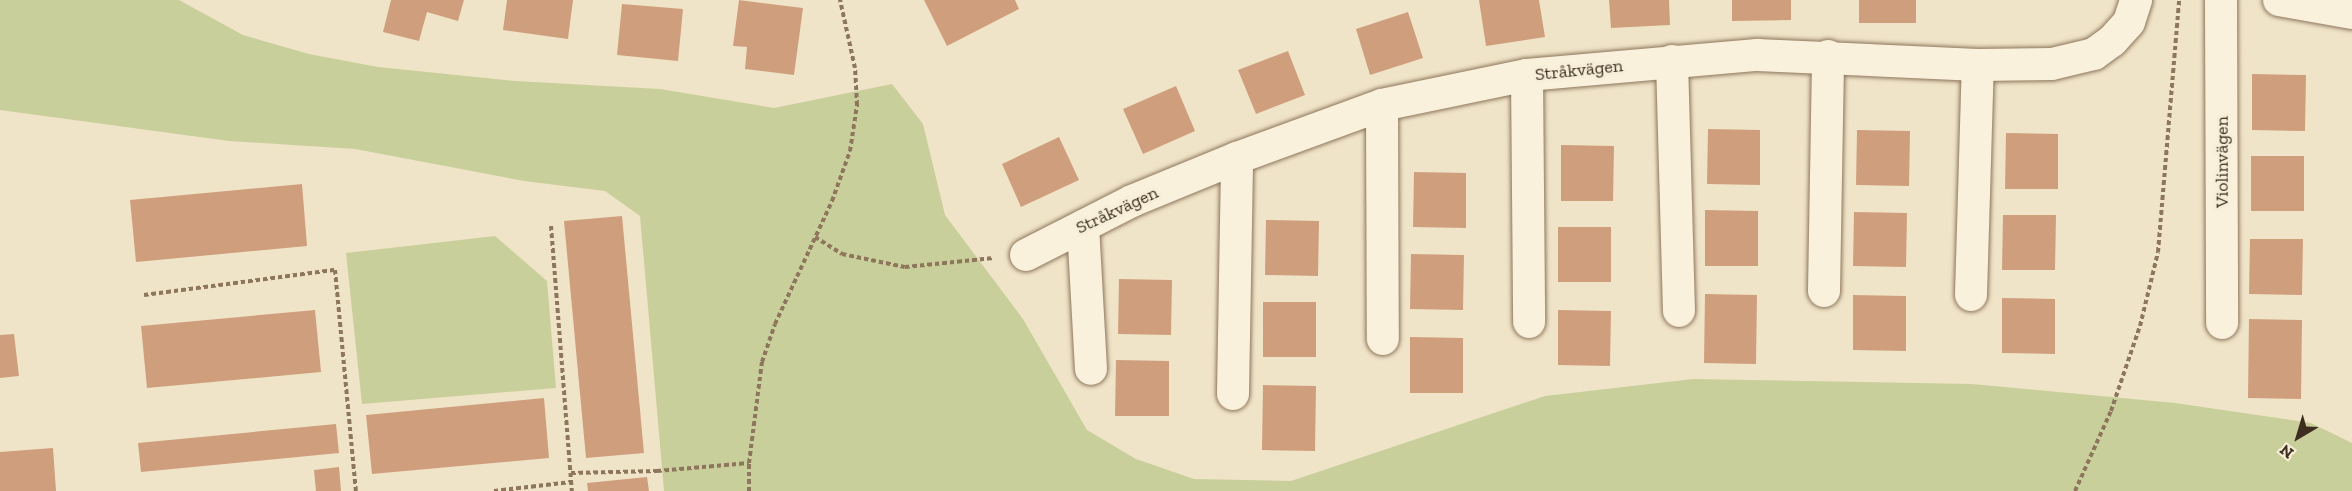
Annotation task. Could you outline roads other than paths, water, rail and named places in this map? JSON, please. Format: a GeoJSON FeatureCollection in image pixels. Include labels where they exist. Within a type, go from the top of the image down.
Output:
{"type":"FeatureCollection","features":[{"type":"Feature","properties":{"kind":"street","name":"Stråkvägen"},"geometry":{"type":"LineString","coordinates":[[1026,255],[1131,201],[1237,158],[1382,105],[1527,75],[1757,55],[1828,56],[1978,64],[2052,64],[2094,54],[2112,41],[2129,22],[2136,0]]}},
{"type":"Feature","properties":{"kind":"street","name":"Violinvägen"},"geometry":{"type":"LineString","coordinates":[[2221,0],[2222,323]]}},
{"type":"Feature","properties":{"kind":"street"},"geometry":{"type":"LineString","coordinates":[[2279,0],[2352,13]]}},
{"type":"Feature","properties":{"kind":"street"},"geometry":{"type":"LineString","coordinates":[[1824,291],[1828,56]]}},
{"type":"Feature","properties":{"kind":"street"},"geometry":{"type":"LineString","coordinates":[[1672,61],[1679,311]]}},
{"type":"Feature","properties":{"kind":"street"},"geometry":{"type":"LineString","coordinates":[[1971,296],[1978,64]]}},
{"type":"Feature","properties":{"kind":"street"},"geometry":{"type":"LineString","coordinates":[[1527,75],[1528,322]]}},
{"type":"Feature","properties":{"kind":"street"},"geometry":{"type":"LineString","coordinates":[[1382,105],[1383,339]]}},
{"type":"Feature","properties":{"kind":"street"},"geometry":{"type":"LineString","coordinates":[[1233,394],[1237,158]]}},
{"type":"Feature","properties":{"kind":"street"},"geometry":{"type":"LineString","coordinates":[[1083,226],[1091,369]]}}]}
